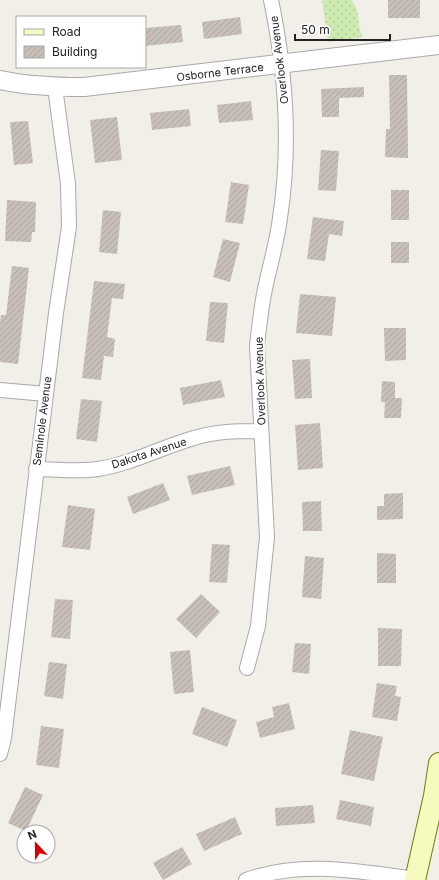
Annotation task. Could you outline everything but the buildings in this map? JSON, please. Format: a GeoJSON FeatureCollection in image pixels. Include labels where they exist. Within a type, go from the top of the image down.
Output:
{"type":"FeatureCollection","features":[{"type":"Feature","properties":{"kind":"main road"},"geometry":{"type":"LineString","coordinates":[[416,880],[434,796],[439,763]]}},
{"type":"Feature","properties":{"kind":"street","name":"Overlook Avenue"},"geometry":{"type":"LineString","coordinates":[[247,668],[258,626],[267,537],[257,369],[260,316],[280,218],[285,177],[286,135],[282,64],[272,0]]}},
{"type":"Feature","properties":{"kind":"street","name":"Osborne Terrace"},"geometry":{"type":"LineString","coordinates":[[0,80],[18,84],[55,87],[92,86],[439,45]]}},
{"type":"Feature","properties":{"kind":"street","name":"Seminole Avenue"},"geometry":{"type":"LineString","coordinates":[[0,754],[4,738],[36,469],[69,227],[68,184],[55,87]]}},
{"type":"Feature","properties":{"kind":"street"},"geometry":{"type":"LineString","coordinates":[[0,390],[46,394]]}},
{"type":"Feature","properties":{"kind":"street","name":"Dakota Avenue"},"geometry":{"type":"LineString","coordinates":[[36,469],[98,469],[210,434],[235,431],[261,431]]}},
{"type":"Feature","properties":{"kind":"street"},"geometry":{"type":"LineString","coordinates":[[246,880],[264,874],[307,867],[337,868],[416,880]]}},
{"type":"Feature","properties":{"kind":"green space"},"geometry":{"type":"Polygon","coordinates":[[[322,0],[351,0],[357,10],[359,27],[363,37],[328,42],[322,0]]]}}]}
